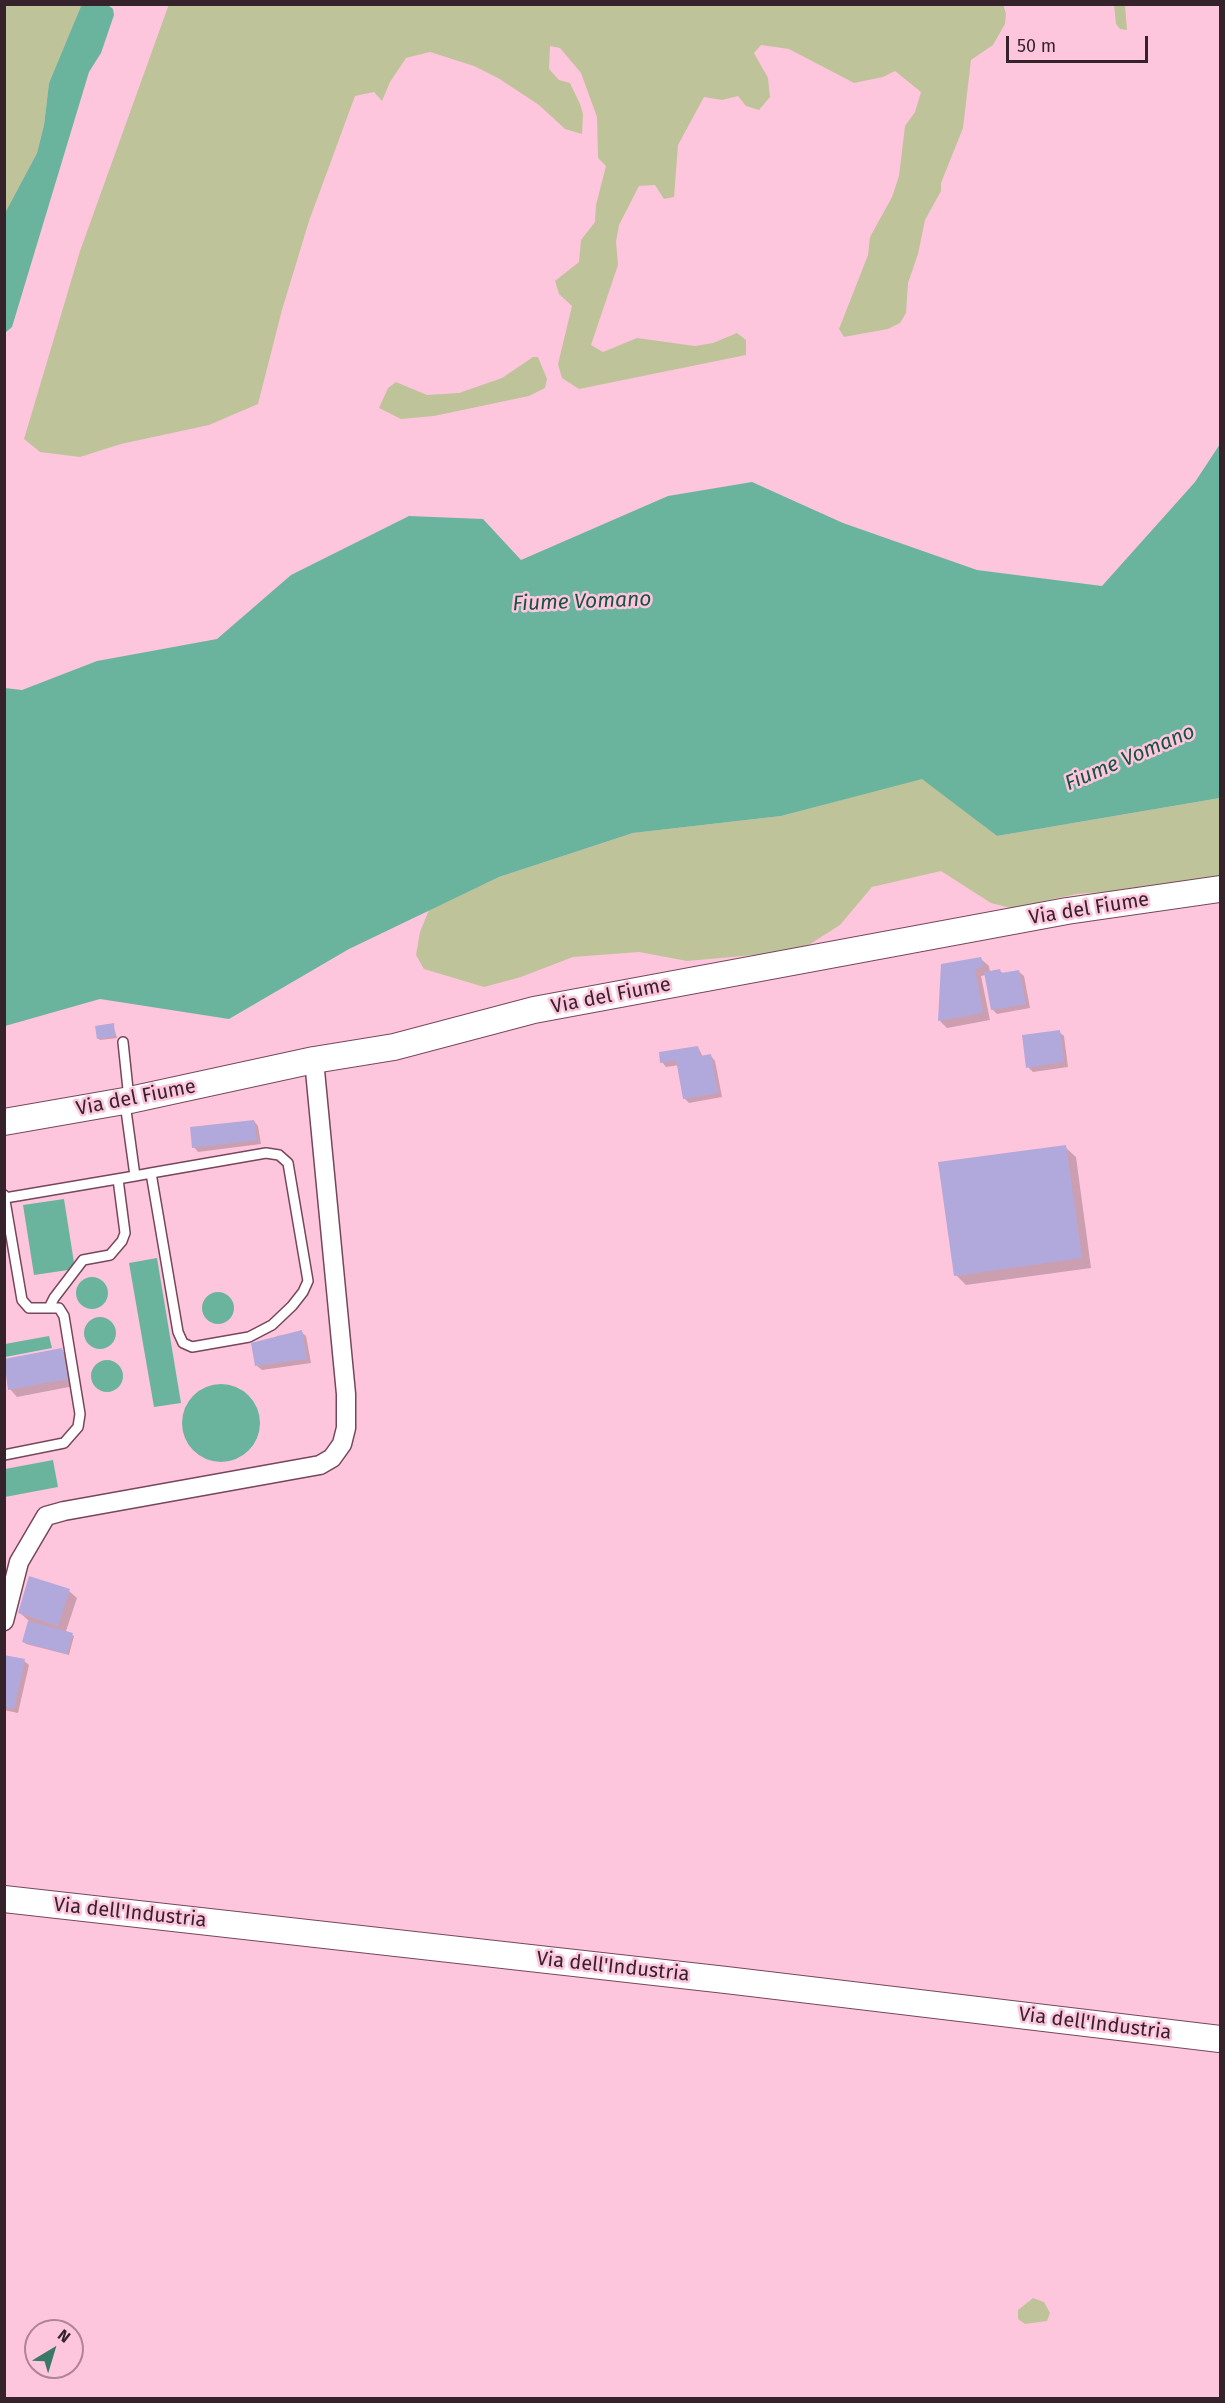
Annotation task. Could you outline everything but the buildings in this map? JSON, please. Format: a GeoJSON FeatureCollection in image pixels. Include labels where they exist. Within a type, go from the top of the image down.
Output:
{"type":"FeatureCollection","features":[{"type":"Feature","properties":{"kind":"street","name":"Via del Fiume"},"geometry":{"type":"LineString","coordinates":[[4,1122],[127,1101],[314,1060],[394,1047],[546,1008],[1067,911],[1221,889]]}},
{"type":"Feature","properties":{"kind":"street"},"geometry":{"type":"LineString","coordinates":[[4,1621],[19,1562],[46,1516],[320,1465],[332,1458],[342,1444],[346,1428],[346,1394],[314,1060]]}},
{"type":"Feature","properties":{"kind":"street","name":"Via dell'Industria"},"geometry":{"type":"LineString","coordinates":[[4,1899],[737,1981],[1221,2039]]}},
{"type":"Feature","properties":{"kind":"lane"},"geometry":{"type":"LineString","coordinates":[[123,1042],[135,1176]]}},
{"type":"Feature","properties":{"kind":"lane"},"geometry":{"type":"LineString","coordinates":[[4,1455],[64,1443],[78,1427],[80,1414],[64,1316],[59,1308],[29,1308],[22,1300],[5,1197],[266,1153],[279,1155],[288,1163],[308,1281],[303,1292],[272,1325],[249,1336],[192,1347],[183,1343],[178,1332],[151,1173]]}},
{"type":"Feature","properties":{"kind":"lane"},"geometry":{"type":"LineString","coordinates":[[49,1308],[83,1260],[110,1255],[122,1241],[125,1233],[118,1179]]}},
{"type":"Feature","properties":{"kind":"shaded area"},"geometry":{"type":"Polygon","coordinates":[[[169,4],[1003,4],[1006,14],[1005,24],[993,45],[971,60],[963,128],[941,183],[941,191],[925,220],[918,254],[908,283],[906,313],[900,323],[888,329],[844,337],[839,329],[868,255],[870,237],[892,197],[899,176],[905,126],[915,112],[921,92],[895,71],[883,77],[854,83],[789,49],[761,45],[754,53],[768,78],[770,97],[759,110],[746,106],[738,96],[722,100],[704,97],[678,145],[674,197],[664,199],[655,185],[639,186],[619,225],[616,242],[618,265],[591,345],[603,352],[637,338],[695,346],[713,343],[737,333],[746,340],[746,355],[579,389],[562,378],[558,364],[572,306],[559,294],[555,281],[579,262],[581,240],[595,222],[596,205],[606,166],[598,158],[597,117],[581,73],[560,48],[550,46],[549,69],[559,80],[570,83],[583,114],[582,134],[565,129],[539,105],[498,78],[474,66],[430,52],[406,58],[390,82],[382,101],[374,92],[355,96],[309,221],[282,310],[258,404],[209,425],[121,444],[80,457],[40,452],[24,439],[80,251],[169,4]]]}},
{"type":"Feature","properties":{"kind":"shaded area"},"geometry":{"type":"Polygon","coordinates":[[[5,5],[82,5],[49,83],[44,125],[37,153],[5,213],[5,5]]]}},
{"type":"Feature","properties":{"kind":"shaded area"},"geometry":{"type":"Polygon","coordinates":[[[1114,5],[1125,5],[1127,30],[1120,29],[1116,24],[1114,5]]]}},
{"type":"Feature","properties":{"kind":"shaded area"},"geometry":{"type":"Polygon","coordinates":[[[533,357],[538,357],[547,379],[545,388],[529,396],[434,416],[401,419],[379,408],[388,388],[396,382],[427,395],[459,393],[502,378],[533,357]]]}},
{"type":"Feature","properties":{"kind":"shaded area"},"geometry":{"type":"Polygon","coordinates":[[[922,778],[997,836],[1220,798],[1220,883],[1077,894],[1011,908],[991,903],[941,871],[872,887],[840,925],[799,951],[687,961],[639,952],[573,957],[521,977],[484,987],[424,969],[416,955],[420,932],[429,910],[499,877],[633,833],[781,816],[922,778]]]}},
{"type":"Feature","properties":{"kind":"shaded area"},"geometry":{"type":"Polygon","coordinates":[[[1033,2298],[1044,2302],[1050,2313],[1047,2321],[1025,2324],[1018,2319],[1018,2310],[1033,2298]]]}},
{"type":"Feature","properties":{"kind":"water"},"geometry":{"type":"Polygon","coordinates":[[[82,4],[108,5],[113,9],[114,15],[101,53],[89,72],[12,327],[5,333],[5,213],[37,153],[44,125],[49,83],[82,4]]]}},
{"type":"Feature","properties":{"kind":"water","name":"Fiume Vomano"},"geometry":{"type":"Polygon","coordinates":[[[1220,444],[1220,798],[997,836],[922,779],[781,816],[633,833],[499,877],[349,949],[229,1019],[100,999],[5,1026],[5,688],[22,690],[97,661],[217,639],[291,575],[409,516],[483,519],[521,560],[668,496],[752,482],[843,523],[977,570],[1102,586],[1195,482],[1220,444]]]}},
{"type":"Feature","properties":{"kind":"water"},"geometry":{"type":"Polygon","coordinates":[[[64,1199],[75,1269],[34,1275],[23,1205],[64,1199]]]}},
{"type":"Feature","properties":{"kind":"water"},"geometry":{"type":"Polygon","coordinates":[[[157,1258],[181,1403],[154,1407],[129,1263],[157,1258]]]}},
{"type":"Feature","properties":{"kind":"water"},"geometry":{"type":"Polygon","coordinates":[[[92,1277],[103,1282],[108,1293],[103,1304],[92,1309],[81,1304],[76,1293],[81,1282],[92,1277]]]}},
{"type":"Feature","properties":{"kind":"water"},"geometry":{"type":"Polygon","coordinates":[[[218,1292],[229,1297],[234,1308],[229,1319],[218,1324],[207,1319],[202,1308],[207,1297],[218,1292]]]}},
{"type":"Feature","properties":{"kind":"water"},"geometry":{"type":"Polygon","coordinates":[[[100,1317],[111,1322],[116,1333],[111,1344],[100,1349],[89,1344],[84,1333],[89,1322],[100,1317]]]}},
{"type":"Feature","properties":{"kind":"water"},"geometry":{"type":"Polygon","coordinates":[[[49,1336],[52,1348],[5,1357],[5,1344],[49,1336]]]}},
{"type":"Feature","properties":{"kind":"water"},"geometry":{"type":"Polygon","coordinates":[[[107,1360],[118,1365],[123,1376],[118,1387],[107,1392],[96,1387],[91,1376],[96,1365],[107,1360]]]}},
{"type":"Feature","properties":{"kind":"water"},"geometry":{"type":"Polygon","coordinates":[[[221,1384],[236,1387],[249,1395],[257,1408],[260,1423],[257,1438],[249,1451],[236,1459],[221,1462],[206,1459],[193,1451],[185,1438],[182,1423],[185,1408],[193,1395],[206,1387],[221,1384]]]}},
{"type":"Feature","properties":{"kind":"water"},"geometry":{"type":"Polygon","coordinates":[[[53,1460],[58,1487],[5,1497],[5,1469],[53,1460]]]}}]}
